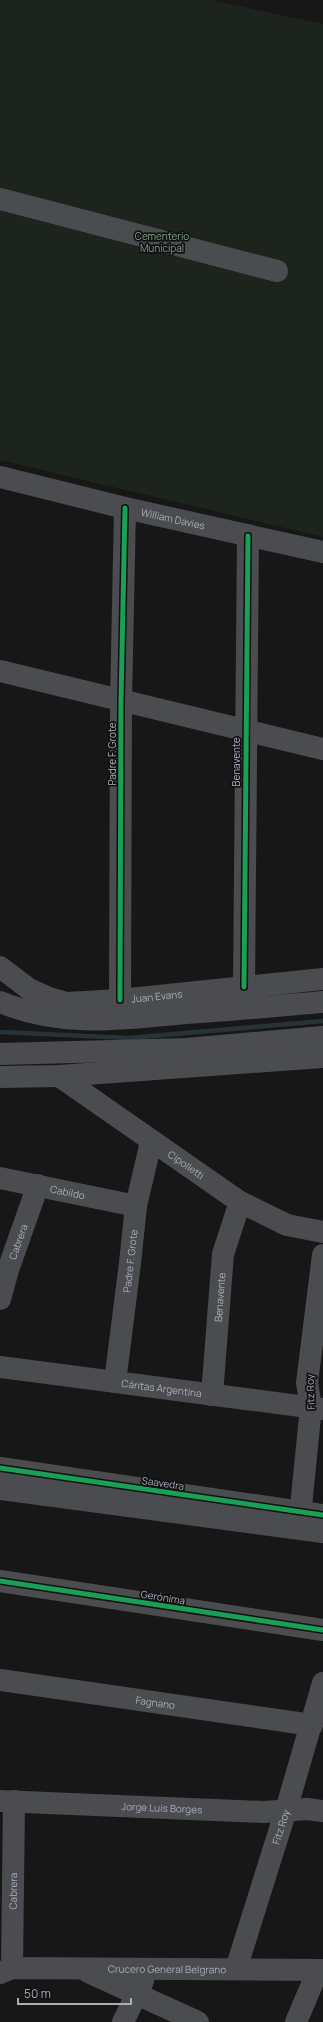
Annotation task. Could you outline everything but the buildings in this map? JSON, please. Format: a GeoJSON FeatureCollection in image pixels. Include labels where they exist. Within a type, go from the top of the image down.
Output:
{"type":"FeatureCollection","features":[{"type":"Feature","properties":{"kind":"street"},"geometry":{"type":"LineString","coordinates":[[0,199],[277,271]]}},
{"type":"Feature","properties":{"kind":"street","name":"William Davies"},"geometry":{"type":"LineString","coordinates":[[0,477],[125,508],[323,552]]}},
{"type":"Feature","properties":{"kind":"street","name":"Padre F. Grote"},"geometry":{"type":"LineString","coordinates":[[120,1000],[125,508]]}},
{"type":"Feature","properties":{"kind":"street","name":"Benavente"},"geometry":{"type":"LineString","coordinates":[[244,987],[248,536]]}},
{"type":"Feature","properties":{"kind":"street"},"geometry":{"type":"LineString","coordinates":[[0,671],[122,702],[323,749]]}},
{"type":"Feature","properties":{"kind":"street","name":"Juan Evans"},"geometry":{"type":"LineString","coordinates":[[0,967],[30,989],[55,1000],[67,1003],[120,1000],[323,979]]}},
{"type":"Feature","properties":{"kind":"street","name":"Juan Evans"},"geometry":{"type":"LineString","coordinates":[[0,1002],[25,1012],[56,1018],[105,1020],[323,1002]]}},
{"type":"Feature","properties":{"kind":"street"},"geometry":{"type":"LineString","coordinates":[[0,1054],[186,1049],[323,1038]]}},
{"type":"Feature","properties":{"kind":"street"},"geometry":{"type":"LineString","coordinates":[[0,1077],[59,1076],[323,1057]]}},
{"type":"Feature","properties":{"kind":"street","name":"Cipolletti"},"geometry":{"type":"LineString","coordinates":[[59,1076],[151,1142],[240,1202],[287,1225],[323,1232]]}},
{"type":"Feature","properties":{"kind":"street","name":"Padre F. Grote"},"geometry":{"type":"LineString","coordinates":[[115,1382],[136,1206],[151,1142]]}},
{"type":"Feature","properties":{"kind":"street","name":"Cabildo"},"geometry":{"type":"LineString","coordinates":[[0,1178],[136,1206]]}},
{"type":"Feature","properties":{"kind":"street","name":"Cabrera"},"geometry":{"type":"LineString","coordinates":[[0,1299],[38,1185]]}},
{"type":"Feature","properties":{"kind":"street","name":"Benavente"},"geometry":{"type":"LineString","coordinates":[[212,1395],[223,1254],[240,1202]]}},
{"type":"Feature","properties":{"kind":"street","name":"Fitz Roy"},"geometry":{"type":"LineString","coordinates":[[299,1520],[317,1408],[308,1383],[323,1255]]}},
{"type":"Feature","properties":{"kind":"street","name":"Cáritas Argentina"},"geometry":{"type":"LineString","coordinates":[[0,1367],[317,1408]]}},
{"type":"Feature","properties":{"kind":"street","name":"Saavedra"},"geometry":{"type":"LineString","coordinates":[[0,1468],[299,1520],[323,1532]]}},
{"type":"Feature","properties":{"kind":"street","name":"Saavedra"},"geometry":{"type":"LineString","coordinates":[[0,1489],[299,1520],[323,1515]]}},
{"type":"Feature","properties":{"kind":"street","name":"Gerónima"},"geometry":{"type":"LineString","coordinates":[[0,1581],[323,1630]]}},
{"type":"Feature","properties":{"kind":"street","name":"Fagnano"},"geometry":{"type":"LineString","coordinates":[[0,1680],[312,1726]]}},
{"type":"Feature","properties":{"kind":"street","name":"Fitz Roy"},"geometry":{"type":"LineString","coordinates":[[236,1969],[312,1726],[323,1683]]}},
{"type":"Feature","properties":{"kind":"street","name":"Cabrera"},"geometry":{"type":"LineString","coordinates":[[6,1971],[7,1801]]}},
{"type":"Feature","properties":{"kind":"street","name":"Jorge Luis Borges"},"geometry":{"type":"LineString","coordinates":[[7,1801],[264,1812],[307,1809],[323,1811]]}},
{"type":"Feature","properties":{"kind":"street"},"geometry":{"type":"LineString","coordinates":[[123,2022],[150,1967]]}},
{"type":"Feature","properties":{"kind":"street","name":"Crucero General Belgrano"},"geometry":{"type":"LineString","coordinates":[[6,1971],[150,1967],[321,1970]]}},
{"type":"Feature","properties":{"kind":"street"},"geometry":{"type":"LineString","coordinates":[[81,1969],[137,1993],[198,2022]]}},
{"type":"Feature","properties":{"kind":"street"},"geometry":{"type":"LineString","coordinates":[[296,2022],[321,1970]]}},
{"type":"Feature","properties":{"kind":"green space","name":"Cementerio Municipal"},"geometry":{"type":"Polygon","coordinates":[[[0,0],[211,0],[323,24],[323,537],[0,460],[0,0]]]}},
{"type":"Feature","properties":{"kind":"waterway"},"geometry":{"type":"LineString","coordinates":[[0,1032],[129,1038],[323,1021]]}},
{"type":"Feature","properties":{"kind":"cycle path"},"geometry":{"type":"LineString","coordinates":[[120,1000],[121,702],[125,508]]}},
{"type":"Feature","properties":{"kind":"cycle path"},"geometry":{"type":"LineString","coordinates":[[244,987],[248,536]]}},
{"type":"Feature","properties":{"kind":"cycle path"},"geometry":{"type":"LineString","coordinates":[[0,1468],[323,1515]]}},
{"type":"Feature","properties":{"kind":"cycle path"},"geometry":{"type":"LineString","coordinates":[[0,1581],[323,1630]]}}]}
